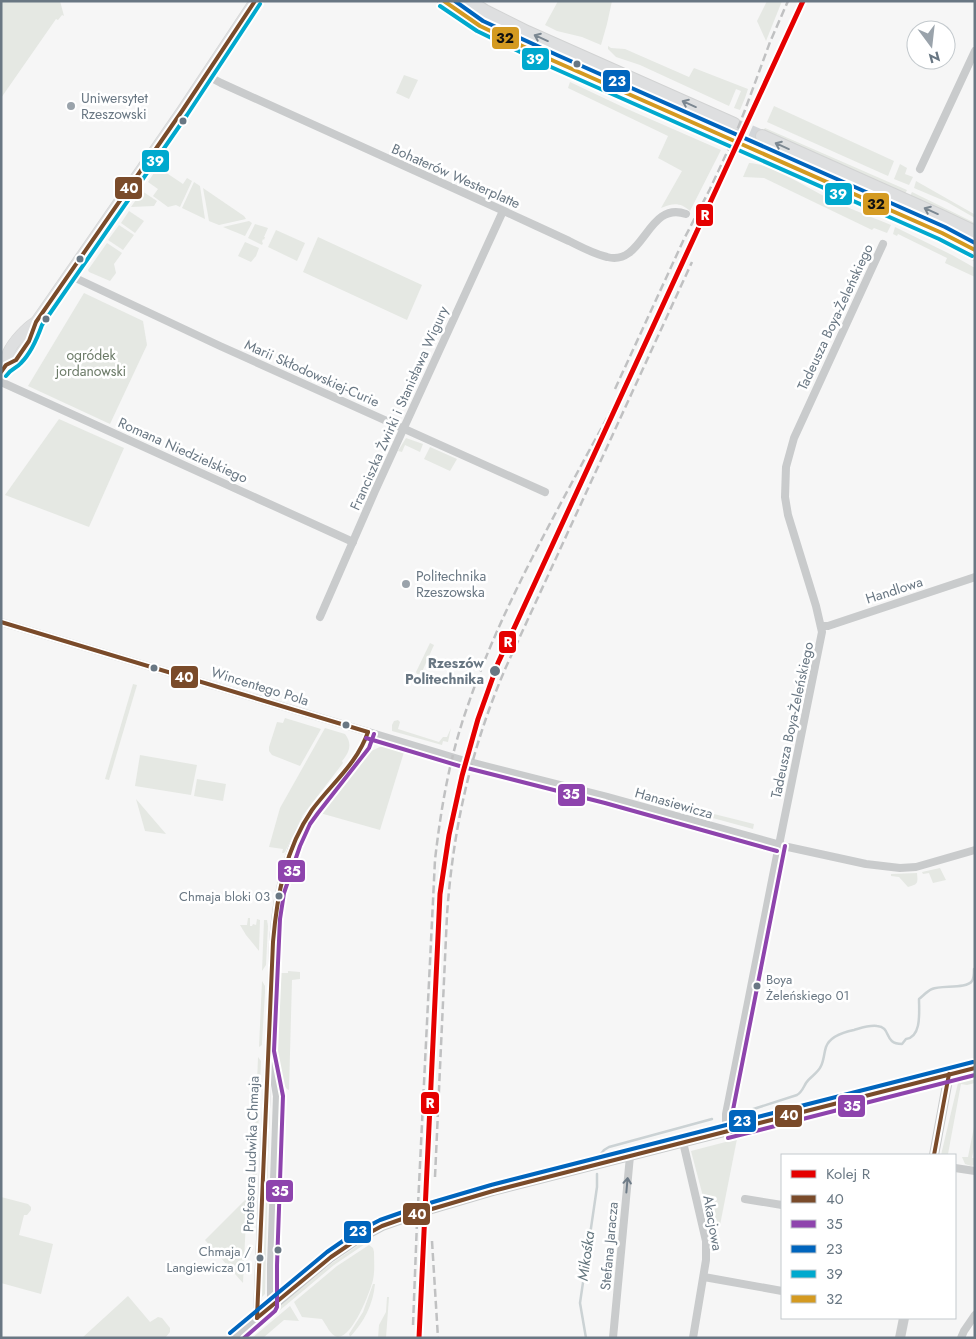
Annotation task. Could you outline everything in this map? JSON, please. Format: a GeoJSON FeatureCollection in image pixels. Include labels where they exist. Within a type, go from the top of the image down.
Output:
{"type":"FeatureCollection","features":[{"type":"Feature","properties":{"kind":"main road"},"geometry":{"type":"LineString","coordinates":[[3,366],[7,354],[22,335],[36,322],[255,1]]}},
{"type":"Feature","properties":{"kind":"main road"},"geometry":{"type":"LineString","coordinates":[[444,1],[480,26],[500,36],[727,138]]}},
{"type":"Feature","properties":{"kind":"main road"},"geometry":{"type":"LineString","coordinates":[[469,1],[527,32],[734,124]]}},
{"type":"Feature","properties":{"kind":"main road"},"geometry":{"type":"LineString","coordinates":[[762,136],[975,232]]}},
{"type":"Feature","properties":{"kind":"main road"},"geometry":{"type":"LineString","coordinates":[[755,150],[942,233],[975,250]]}},
{"type":"Feature","properties":{"kind":"street"},"geometry":{"type":"LineString","coordinates":[[920,169],[975,51]]}},
{"type":"Feature","properties":{"kind":"street","name":"Bohaterów Westerplatte"},"geometry":{"type":"LineString","coordinates":[[206,75],[261,102],[609,258],[622,257],[630,253],[663,215],[678,211],[686,214]]}},
{"type":"Feature","properties":{"kind":"street","name":"Franciszka Żwirki i Stanisława Wigury"},"geometry":{"type":"LineString","coordinates":[[320,616],[503,211]]}},
{"type":"Feature","properties":{"kind":"street","name":"Tadeusza Boya-Żeleńskiego"},"geometry":{"type":"LineString","coordinates":[[726,1132],[728,1107],[821,639],[822,626],[788,515],[785,497],[786,467],[794,438],[883,244]]}},
{"type":"Feature","properties":{"kind":"street","name":"Marii Skłodowskiej-Curie"},"geometry":{"type":"LineString","coordinates":[[69,275],[220,346],[545,492]]}},
{"type":"Feature","properties":{"kind":"street","name":"Romana Niedzielskiego"},"geometry":{"type":"LineString","coordinates":[[1,382],[353,542]]}},
{"type":"Feature","properties":{"kind":"street","name":"Handlowa"},"geometry":{"type":"LineString","coordinates":[[822,626],[828,626],[975,577]]}},
{"type":"Feature","properties":{"kind":"street","name":"Wincentego Pola"},"geometry":{"type":"LineString","coordinates":[[1,622],[368,732]]}},
{"type":"Feature","properties":{"kind":"street","name":"Hanasiewicza"},"geometry":{"type":"LineString","coordinates":[[368,732],[465,761],[606,797],[779,845],[866,864],[900,868],[916,867],[975,850]]}},
{"type":"Feature","properties":{"kind":"street","name":"Profesora Ludwika Chmaja"},"geometry":{"type":"LineString","coordinates":[[257,1318],[274,918],[278,892],[288,859],[305,821],[364,745],[368,732]]}},
{"type":"Feature","properties":{"kind":"street","name":"Profesora Ludwika Chmaja"},"geometry":{"type":"LineString","coordinates":[[268,1051],[277,1096],[271,1306]]}},
{"type":"Feature","properties":{"kind":"street"},"geometry":{"type":"LineString","coordinates":[[234,1338],[331,1257],[356,1240],[382,1226],[474,1197],[975,1068]]}},
{"type":"Feature","properties":{"kind":"street"},"geometry":{"type":"LineString","coordinates":[[934,1154],[949,1074]]}},
{"type":"Feature","properties":{"kind":"street","name":"Akacjowa"},"geometry":{"type":"LineString","coordinates":[[683,1142],[706,1241],[704,1277],[693,1338]]}},
{"type":"Feature","properties":{"kind":"street","name":"Stefana Jaracza"},"geometry":{"type":"LineString","coordinates":[[613,1338],[630,1156]]}},
{"type":"Feature","properties":{"kind":"street"},"geometry":{"type":"LineString","coordinates":[[956,1168],[975,1171]]}},
{"type":"Feature","properties":{"kind":"street"},"geometry":{"type":"LineString","coordinates":[[745,1199],[781,1205]]}},
{"type":"Feature","properties":{"kind":"street"},"geometry":{"type":"LineString","coordinates":[[704,1277],[781,1291]]}},
{"type":"Feature","properties":{"kind":"street"},"geometry":{"type":"LineString","coordinates":[[961,1338],[975,1315]]}},
{"type":"Feature","properties":{"kind":"street"},"geometry":{"type":"LineString","coordinates":[[900,1338],[904,1319]]}},
{"type":"Feature","properties":{"kind":"green space"},"geometry":{"type":"Polygon","coordinates":[[[1,1],[60,1],[64,16],[62,15],[58,20],[56,19],[1,98],[1,1]]]}},
{"type":"Feature","properties":{"kind":"green space"},"geometry":{"type":"Polygon","coordinates":[[[453,1],[459,1],[478,13],[731,129],[729,132],[505,31],[488,23],[453,1]]]}},
{"type":"Feature","properties":{"kind":"green space"},"geometry":{"type":"Polygon","coordinates":[[[558,1],[612,1],[601,45],[582,37],[557,31],[545,25],[558,1]]]}},
{"type":"Feature","properties":{"kind":"green space"},"geometry":{"type":"Polygon","coordinates":[[[767,1],[782,1],[766,41],[757,21],[767,1]]]}},
{"type":"Feature","properties":{"kind":"green space"},"geometry":{"type":"Polygon","coordinates":[[[608,46],[625,49],[689,77],[694,68],[748,89],[740,110],[734,108],[741,91],[736,89],[729,106],[640,65],[616,57],[608,49],[608,46]]]}},
{"type":"Feature","properties":{"kind":"green space"},"geometry":{"type":"Polygon","coordinates":[[[404,75],[418,80],[409,99],[396,93],[404,75]]]}},
{"type":"Feature","properties":{"kind":"green space"},"geometry":{"type":"Polygon","coordinates":[[[570,82],[721,150],[690,211],[676,204],[661,208],[682,171],[658,158],[668,136],[568,88],[570,82]]]}},
{"type":"Feature","properties":{"kind":"green space"},"geometry":{"type":"Polygon","coordinates":[[[774,106],[894,161],[888,176],[767,122],[774,106]]]}},
{"type":"Feature","properties":{"kind":"green space"},"geometry":{"type":"Polygon","coordinates":[[[765,128],[907,190],[905,194],[763,131],[765,128]]]}},
{"type":"Feature","properties":{"kind":"green space"},"geometry":{"type":"Polygon","coordinates":[[[759,141],[900,204],[898,207],[757,144],[759,141]]]}},
{"type":"Feature","properties":{"kind":"green space"},"geometry":{"type":"Polygon","coordinates":[[[749,163],[767,167],[837,202],[891,225],[887,233],[874,228],[872,230],[764,178],[743,177],[749,163]]]}},
{"type":"Feature","properties":{"kind":"green space"},"geometry":{"type":"Polygon","coordinates":[[[900,164],[907,168],[905,174],[913,177],[909,185],[894,179],[900,164]]]}},
{"type":"Feature","properties":{"kind":"green space"},"geometry":{"type":"Polygon","coordinates":[[[156,170],[165,172],[183,184],[187,178],[192,181],[180,207],[176,205],[168,207],[153,196],[158,189],[148,182],[156,170]]]}},
{"type":"Feature","properties":{"kind":"green space"},"geometry":{"type":"Polygon","coordinates":[[[916,181],[974,214],[975,218],[947,202],[914,188],[916,181]]]}},
{"type":"Feature","properties":{"kind":"green space"},"geometry":{"type":"Polygon","coordinates":[[[194,182],[200,186],[205,219],[182,208],[194,182]]]}},
{"type":"Feature","properties":{"kind":"green space"},"geometry":{"type":"Polygon","coordinates":[[[812,182],[894,218],[892,222],[815,187],[812,182]]]}},
{"type":"Feature","properties":{"kind":"green space"},"geometry":{"type":"Polygon","coordinates":[[[203,188],[246,219],[219,225],[209,221],[203,188]]]}},
{"type":"Feature","properties":{"kind":"green space"},"geometry":{"type":"Polygon","coordinates":[[[142,191],[157,201],[154,206],[131,207],[142,191]]]}},
{"type":"Feature","properties":{"kind":"green space"},"geometry":{"type":"Polygon","coordinates":[[[912,192],[975,223],[975,226],[910,196],[912,192]]]}},
{"type":"Feature","properties":{"kind":"green space"},"geometry":{"type":"Polygon","coordinates":[[[905,207],[975,240],[975,243],[903,210],[905,207]]]}},
{"type":"Feature","properties":{"kind":"green space"},"geometry":{"type":"Polygon","coordinates":[[[129,211],[144,221],[135,233],[121,223],[129,211]]]}},
{"type":"Feature","properties":{"kind":"green space"},"geometry":{"type":"Polygon","coordinates":[[[899,220],[958,248],[975,260],[975,262],[954,250],[897,224],[899,220]]]}},
{"type":"Feature","properties":{"kind":"green space"},"geometry":{"type":"Polygon","coordinates":[[[249,221],[252,223],[245,236],[223,227],[249,221]]]}},
{"type":"Feature","properties":{"kind":"green space"},"geometry":{"type":"Polygon","coordinates":[[[255,224],[268,228],[262,245],[248,238],[255,224]]]}},
{"type":"Feature","properties":{"kind":"green space"},"geometry":{"type":"Polygon","coordinates":[[[119,225],[134,235],[123,250],[108,240],[119,225]]]}},
{"type":"Feature","properties":{"kind":"green space"},"geometry":{"type":"Polygon","coordinates":[[[895,227],[975,268],[975,277],[945,263],[947,258],[898,234],[897,236],[893,234],[895,227]]]}},
{"type":"Feature","properties":{"kind":"green space"},"geometry":{"type":"Polygon","coordinates":[[[276,230],[305,243],[297,261],[268,247],[276,230]]]}},
{"type":"Feature","properties":{"kind":"green space"},"geometry":{"type":"Polygon","coordinates":[[[318,237],[422,285],[407,320],[303,272],[318,237]]]}},
{"type":"Feature","properties":{"kind":"green space"},"geometry":{"type":"Polygon","coordinates":[[[245,242],[259,248],[251,262],[238,256],[245,242]]]}},
{"type":"Feature","properties":{"kind":"green space"},"geometry":{"type":"Polygon","coordinates":[[[107,243],[122,253],[114,264],[116,273],[110,281],[88,270],[107,243]]]}},
{"type":"Feature","properties":{"kind":"green space","name":"ogródek jordanowski"},"geometry":{"type":"Polygon","coordinates":[[[84,293],[143,321],[147,345],[110,424],[28,386],[84,293]]]}},
{"type":"Feature","properties":{"kind":"green space"},"geometry":{"type":"Polygon","coordinates":[[[59,419],[124,448],[89,527],[5,495],[59,419]]]}},
{"type":"Feature","properties":{"kind":"green space"},"geometry":{"type":"Polygon","coordinates":[[[406,438],[423,444],[420,452],[405,445],[402,452],[398,451],[406,438]]]}},
{"type":"Feature","properties":{"kind":"green space"},"geometry":{"type":"Polygon","coordinates":[[[430,447],[457,459],[450,471],[424,459],[430,447]]]}},
{"type":"Feature","properties":{"kind":"green space"},"geometry":{"type":"Polygon","coordinates":[[[430,643],[434,645],[421,674],[417,674],[416,672],[430,643]]]}},
{"type":"Feature","properties":{"kind":"green space"},"geometry":{"type":"Polygon","coordinates":[[[133,684],[137,685],[109,780],[105,779],[133,684]]]}},
{"type":"Feature","properties":{"kind":"green space"},"geometry":{"type":"Polygon","coordinates":[[[285,718],[321,729],[300,766],[272,755],[269,751],[277,722],[283,723],[285,718]]]}},
{"type":"Feature","properties":{"kind":"green space"},"geometry":{"type":"Polygon","coordinates":[[[398,720],[400,722],[398,729],[439,742],[443,737],[447,737],[451,728],[448,742],[443,741],[442,745],[392,731],[394,721],[398,720]]]}},
{"type":"Feature","properties":{"kind":"green space"},"geometry":{"type":"Polygon","coordinates":[[[325,728],[345,734],[349,741],[347,755],[342,761],[343,763],[303,815],[286,850],[282,853],[283,849],[269,847],[280,808],[325,728]]]}},
{"type":"Feature","properties":{"kind":"green space"},"geometry":{"type":"Polygon","coordinates":[[[382,746],[404,752],[380,830],[320,813],[369,752],[382,746]]]}},
{"type":"Feature","properties":{"kind":"green space"},"geometry":{"type":"Polygon","coordinates":[[[140,755],[197,765],[191,795],[135,786],[140,755]]]}},
{"type":"Feature","properties":{"kind":"green space"},"geometry":{"type":"Polygon","coordinates":[[[197,779],[226,784],[223,801],[194,796],[197,779]]]}},
{"type":"Feature","properties":{"kind":"green space"},"geometry":{"type":"Polygon","coordinates":[[[136,799],[166,834],[145,831],[136,799]]]}},
{"type":"Feature","properties":{"kind":"green space"},"geometry":{"type":"Polygon","coordinates":[[[654,799],[754,824],[753,829],[654,802],[654,799]]]}},
{"type":"Feature","properties":{"kind":"green space"},"geometry":{"type":"Polygon","coordinates":[[[940,868],[946,880],[933,883],[929,873],[923,874],[922,872],[940,868]]]}},
{"type":"Feature","properties":{"kind":"green space"},"geometry":{"type":"Polygon","coordinates":[[[917,873],[917,883],[908,887],[899,877],[891,876],[891,874],[917,873]]]}},
{"type":"Feature","properties":{"kind":"green space"},"geometry":{"type":"Polygon","coordinates":[[[248,918],[250,918],[250,926],[256,925],[257,919],[260,920],[259,951],[240,925],[247,925],[248,918]]]}},
{"type":"Feature","properties":{"kind":"green space"},"geometry":{"type":"Polygon","coordinates":[[[264,920],[267,920],[268,926],[266,965],[262,971],[264,920]]]}},
{"type":"Feature","properties":{"kind":"green space"},"geometry":{"type":"Polygon","coordinates":[[[288,971],[300,972],[300,979],[292,980],[289,1090],[284,1085],[275,1038],[279,973],[288,973],[288,971]]]}},
{"type":"Feature","properties":{"kind":"green space"},"geometry":{"type":"Polygon","coordinates":[[[262,981],[265,986],[265,993],[262,1045],[259,1047],[262,981]]]}},
{"type":"Feature","properties":{"kind":"green space"},"geometry":{"type":"Polygon","coordinates":[[[258,1057],[261,1061],[258,1134],[255,1134],[258,1057]]]}},
{"type":"Feature","properties":{"kind":"green space"},"geometry":{"type":"Polygon","coordinates":[[[975,1076],[975,1083],[961,1084],[948,1154],[941,1154],[958,1083],[962,1079],[975,1076]]]}},
{"type":"Feature","properties":{"kind":"green space"},"geometry":{"type":"Polygon","coordinates":[[[270,1087],[265,1294],[261,1298],[270,1087]]]}},
{"type":"Feature","properties":{"kind":"green space"},"geometry":{"type":"Polygon","coordinates":[[[284,1102],[280,1240],[277,1240],[281,1105],[284,1102]]]}},
{"type":"Feature","properties":{"kind":"green space"},"geometry":{"type":"Polygon","coordinates":[[[975,1122],[975,1143],[972,1158],[975,1158],[975,1165],[971,1166],[965,1164],[962,1157],[968,1157],[975,1122]]]}},
{"type":"Feature","properties":{"kind":"green space"},"geometry":{"type":"Polygon","coordinates":[[[737,1139],[720,1225],[710,1223],[691,1151],[737,1139]]]}},
{"type":"Feature","properties":{"kind":"green space"},"geometry":{"type":"Polygon","coordinates":[[[254,1140],[258,1140],[256,1188],[252,1188],[254,1140]]]}},
{"type":"Feature","properties":{"kind":"green space"},"geometry":{"type":"Polygon","coordinates":[[[1,1197],[28,1204],[31,1207],[27,1215],[24,1215],[19,1235],[53,1244],[41,1294],[1,1283],[1,1197]]]}},
{"type":"Feature","properties":{"kind":"green space"},"geometry":{"type":"Polygon","coordinates":[[[247,1198],[243,1283],[205,1240],[247,1198]]]}},
{"type":"Feature","properties":{"kind":"green space"},"geometry":{"type":"Polygon","coordinates":[[[375,1220],[374,1223],[328,1252],[285,1288],[283,1285],[327,1249],[350,1233],[375,1220]]]}},
{"type":"Feature","properties":{"kind":"green space"},"geometry":{"type":"Polygon","coordinates":[[[363,1242],[368,1242],[334,1265],[255,1331],[253,1328],[332,1263],[363,1242]]]}},
{"type":"Feature","properties":{"kind":"green space"},"geometry":{"type":"Polygon","coordinates":[[[369,1245],[373,1248],[374,1252],[373,1280],[360,1314],[349,1331],[343,1336],[337,1337],[330,1332],[322,1319],[302,1317],[294,1302],[337,1266],[369,1245]]]}},
{"type":"Feature","properties":{"kind":"green space"},"geometry":{"type":"Polygon","coordinates":[[[373,1284],[375,1284],[374,1292],[367,1313],[350,1337],[349,1334],[363,1312],[373,1284]]]}},
{"type":"Feature","properties":{"kind":"green space"},"geometry":{"type":"Polygon","coordinates":[[[128,1296],[150,1322],[158,1317],[162,1318],[170,1328],[170,1332],[165,1338],[82,1338],[128,1296]]]}},
{"type":"Feature","properties":{"kind":"green space"},"geometry":{"type":"Polygon","coordinates":[[[387,1297],[389,1297],[386,1338],[378,1338],[379,1325],[386,1312],[387,1297]]]}},
{"type":"Feature","properties":{"kind":"green space"},"geometry":{"type":"Polygon","coordinates":[[[290,1306],[299,1321],[284,1320],[263,1338],[252,1338],[290,1306]]]}},
{"type":"Feature","properties":{"kind":"waterway","name":"Mikośka"},"geometry":{"type":"LineString","coordinates":[[744,1112],[799,1094],[820,1068],[828,1043],[842,1033],[877,1026],[885,1029],[892,1041],[902,1044],[906,1039],[915,1034],[917,1029],[919,1023],[919,999],[932,989],[960,986],[969,983],[972,981],[974,969]]}},
{"type":"Feature","properties":{"kind":"waterway","name":"Mikośka"},"geometry":{"type":"LineString","coordinates":[[601,1154],[609,1147],[712,1119]]}},
{"type":"Feature","properties":{"kind":"waterway","name":"Mikośka"},"geometry":{"type":"LineString","coordinates":[[586,1338],[580,1303],[597,1187],[597,1174]]}},
{"type":"Feature","properties":{"kind":"tunnel"},"geometry":{"type":"LineString","coordinates":[[734,124],[762,136]]}},
{"type":"Feature","properties":{"kind":"tunnel"},"geometry":{"type":"LineString","coordinates":[[727,138],[755,150]]}},
{"type":"Feature","properties":{"kind":"railway"},"geometry":{"type":"LineString","coordinates":[[615,389],[684,239],[736,133],[770,42],[788,1]]}},
{"type":"Feature","properties":{"kind":"railway"},"geometry":{"type":"LineString","coordinates":[[435,1177],[447,915],[459,820],[474,758],[506,667],[692,262]]}},
{"type":"Feature","properties":{"kind":"railway"},"geometry":{"type":"LineString","coordinates":[[418,1205],[435,860],[443,801],[451,762],[468,705],[506,611],[551,521],[633,369]]}},
{"type":"Feature","properties":{"kind":"railway"},"geometry":{"type":"LineString","coordinates":[[413,1325],[417,1222]]}},
{"type":"Feature","properties":{"kind":"railway"},"geometry":{"type":"LineString","coordinates":[[432,1241],[438,1338]]}},
{"type":"Feature","properties":{"kind":"rail line","name":"R"},"geometry":{"type":"LineString","coordinates":[[419,1338],[440,894],[449,835],[462,776],[478,719],[498,663],[803,1]]}},
{"type":"Feature","properties":{"kind":"transit line","name":"40"},"geometry":{"type":"LineString","coordinates":[[1,372],[6,365],[16,360],[29,341],[36,322],[182,111],[255,1]]}},
{"type":"Feature","properties":{"kind":"transit line","name":"32"},"geometry":{"type":"LineString","coordinates":[[444,1],[480,26],[554,61],[942,233],[975,250]]}},
{"type":"Feature","properties":{"kind":"transit line","name":"23"},"geometry":{"type":"LineString","coordinates":[[455,1],[483,21],[945,227],[975,243]]}},
{"type":"Feature","properties":{"kind":"transit line","name":"39"},"geometry":{"type":"LineString","coordinates":[[6,376],[28,355],[42,325],[187,115],[260,4]]}},
{"type":"Feature","properties":{"kind":"transit line","name":"39"},"geometry":{"type":"LineString","coordinates":[[440,6],[477,31],[551,67],[939,239],[972,256]]}},
{"type":"Feature","properties":{"kind":"transit line","name":"40"},"geometry":{"type":"LineString","coordinates":[[1,622],[368,732]]}},
{"type":"Feature","properties":{"kind":"transit line","name":"40"},"geometry":{"type":"LineString","coordinates":[[257,1318],[273,942],[280,890],[289,857],[303,825],[319,800],[357,754],[368,732]]}},
{"type":"Feature","properties":{"kind":"transit line","name":"35"},"geometry":{"type":"LineString","coordinates":[[244,1338],[275,1311],[277,1307],[283,1096],[274,1051],[280,919],[284,893],[300,846],[310,824],[369,748],[374,734]]}},
{"type":"Feature","properties":{"kind":"transit line","name":"35"},"geometry":{"type":"LineString","coordinates":[[366,738],[463,767],[605,803],[777,851]]}},
{"type":"Feature","properties":{"kind":"transit line","name":"35"},"geometry":{"type":"LineString","coordinates":[[732,1132],[732,1115],[785,846]]}},
{"type":"Feature","properties":{"kind":"transit line","name":"23"},"geometry":{"type":"LineString","coordinates":[[230,1333],[327,1252],[353,1234],[380,1220],[491,1185],[973,1062]]}},
{"type":"Feature","properties":{"kind":"transit line","name":"40"},"geometry":{"type":"LineString","coordinates":[[257,1318],[331,1257],[356,1240],[382,1226],[425,1211],[493,1191],[975,1068]]}},
{"type":"Feature","properties":{"kind":"transit line","name":"40"},"geometry":{"type":"LineString","coordinates":[[934,1154],[949,1074]]}},
{"type":"Feature","properties":{"kind":"transit line","name":"35"},"geometry":{"type":"LineString","coordinates":[[728,1138],[975,1075]]}},
{"type":"Feature","properties":{"kind":"place","name":"Uniwersytet Rzeszowski"},"geometry":{"type":"Point","coordinates":[71,106]}},
{"type":"Feature","properties":{"kind":"place","name":"Politechnika Rzeszowska"},"geometry":{"type":"Point","coordinates":[406,584]}},
{"type":"Feature","properties":{"kind":"place","name":"Rzeszów Politechnika"},"geometry":{"type":"Point","coordinates":[495,671]}},
{"type":"Feature","properties":{"kind":"place","name":"Chmaja bloki 03"},"geometry":{"type":"Point","coordinates":[279,896]}},
{"type":"Feature","properties":{"kind":"place","name":"Boya Żeleńskiego 01"},"geometry":{"type":"Point","coordinates":[757,986]}},
{"type":"Feature","properties":{"kind":"place","name":"Chmaja / Langiewicza 01"},"geometry":{"type":"Point","coordinates":[260,1258]}}]}
